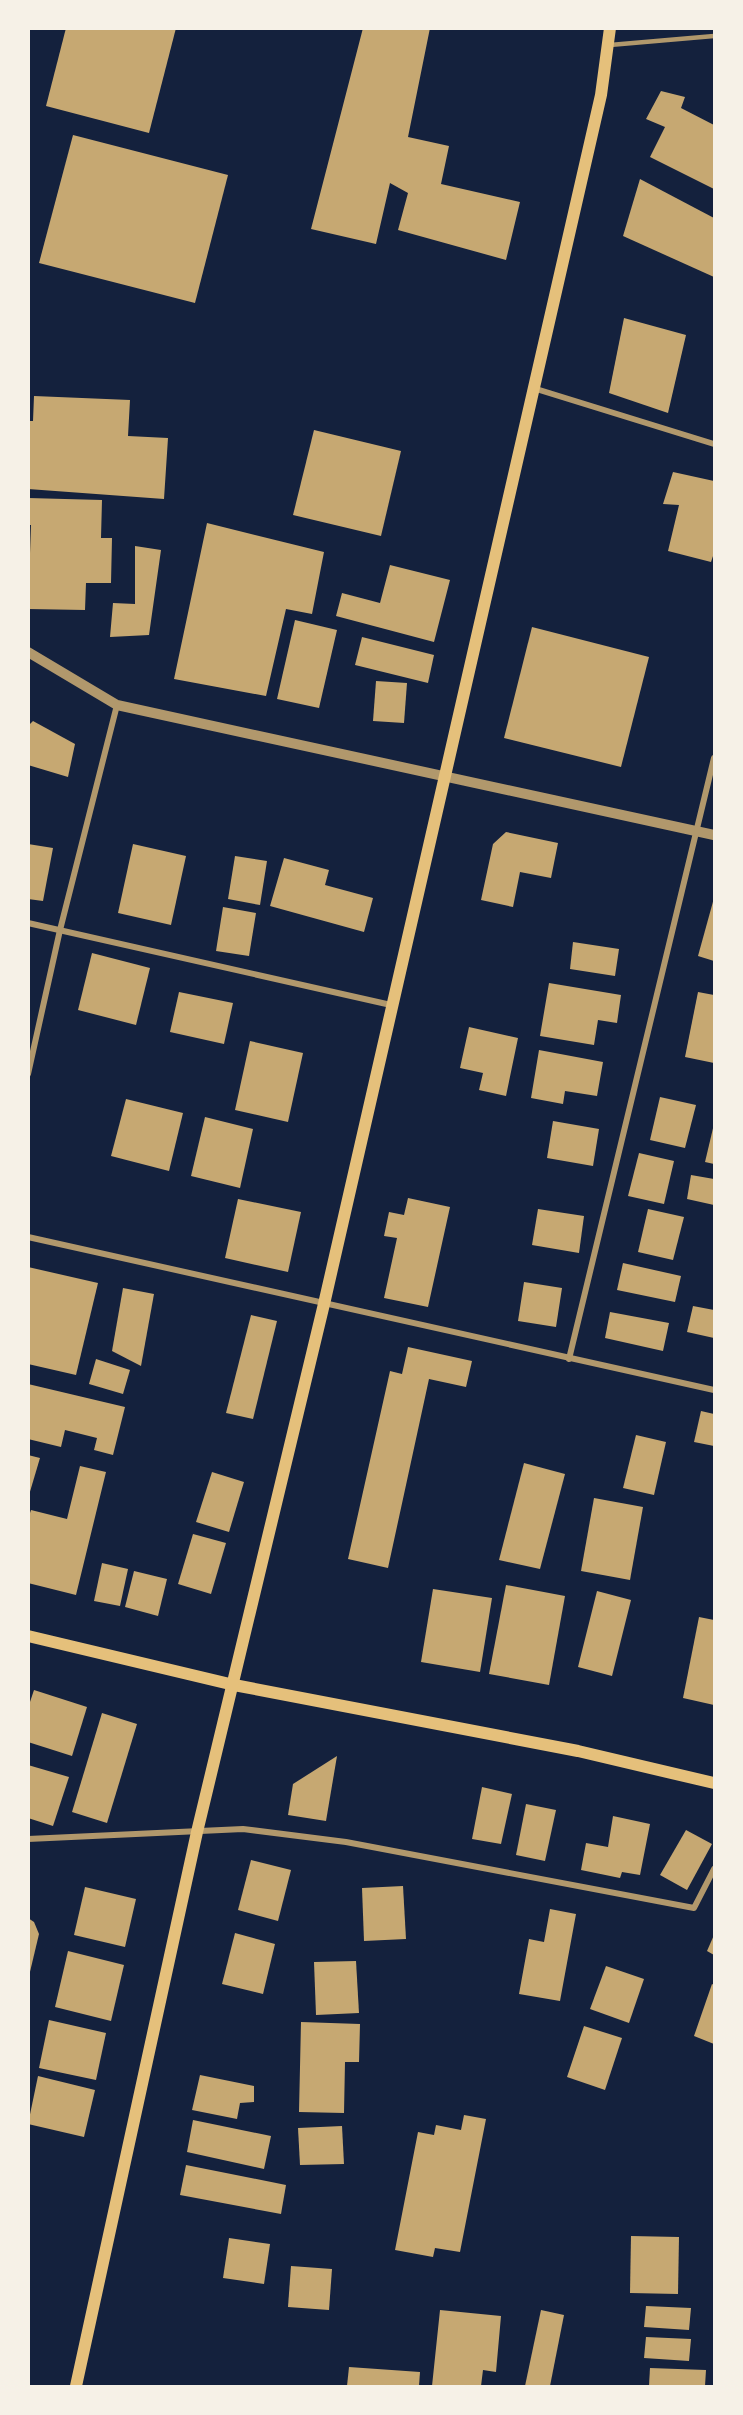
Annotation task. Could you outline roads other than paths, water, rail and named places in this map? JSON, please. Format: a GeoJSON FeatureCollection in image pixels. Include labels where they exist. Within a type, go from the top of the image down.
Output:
{"type":"FeatureCollection","features":[{"type":"Feature","properties":{"kind":"main road"},"geometry":{"type":"LineString","coordinates":[[76,2386],[197,1832],[324,1304],[532,387],[601,95],[609,38]]}},
{"type":"Feature","properties":{"kind":"main road"},"geometry":{"type":"LineString","coordinates":[[28,1636],[234,1685],[578,1751],[714,1783]]}},
{"type":"Feature","properties":{"kind":"street"},"geometry":{"type":"LineString","coordinates":[[532,387],[714,444]]}},
{"type":"Feature","properties":{"kind":"street"},"geometry":{"type":"LineString","coordinates":[[28,652],[117,705],[714,835]]}},
{"type":"Feature","properties":{"kind":"street"},"geometry":{"type":"LineString","coordinates":[[28,1074],[60,930],[117,705]]}},
{"type":"Feature","properties":{"kind":"street"},"geometry":{"type":"LineString","coordinates":[[568,1359],[714,758]]}},
{"type":"Feature","properties":{"kind":"street"},"geometry":{"type":"LineString","coordinates":[[28,923],[391,1005]]}},
{"type":"Feature","properties":{"kind":"street"},"geometry":{"type":"LineString","coordinates":[[28,1237],[714,1390]]}},
{"type":"Feature","properties":{"kind":"street"},"geometry":{"type":"LineString","coordinates":[[28,1839],[243,1828],[346,1842],[694,1908],[714,1869]]}},
{"type":"Feature","properties":{"kind":"lane"},"geometry":{"type":"LineString","coordinates":[[609,38],[714,36]]}}]}
